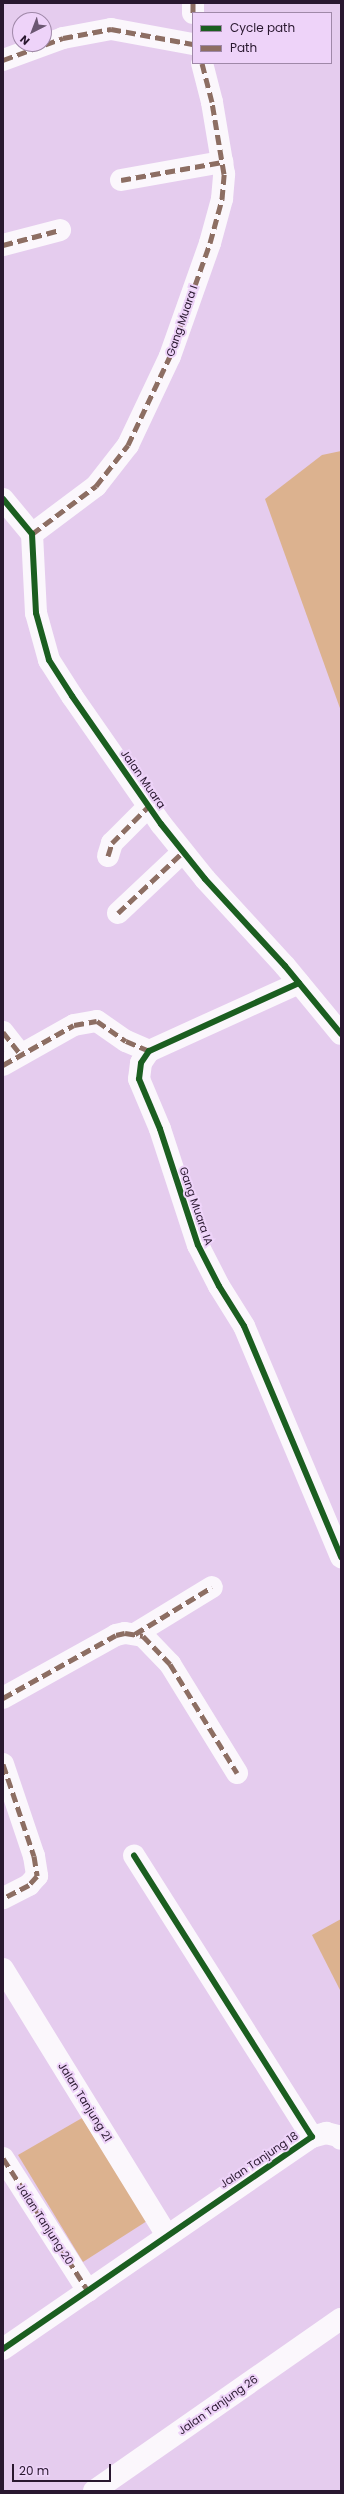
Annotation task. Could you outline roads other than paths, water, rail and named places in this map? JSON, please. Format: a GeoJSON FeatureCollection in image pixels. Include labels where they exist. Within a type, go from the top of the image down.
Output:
{"type":"FeatureCollection","features":[{"type":"Feature","properties":{"kind":"street"},"geometry":{"type":"LineString","coordinates":[[3,60],[63,38],[111,29],[192,44]]}},
{"type":"Feature","properties":{"kind":"street","name":"Gang Muara I"},"geometry":{"type":"LineString","coordinates":[[32,534],[96,486],[128,445],[170,356],[210,243],[222,199],[224,174],[212,102],[202,64]]}},
{"type":"Feature","properties":{"kind":"street"},"geometry":{"type":"LineString","coordinates":[[121,180],[222,162]]}},
{"type":"Feature","properties":{"kind":"street"},"geometry":{"type":"LineString","coordinates":[[3,245],[60,230]]}},
{"type":"Feature","properties":{"kind":"street"},"geometry":{"type":"LineString","coordinates":[[3,499],[32,534]]}},
{"type":"Feature","properties":{"kind":"street","name":"Jalan Muara"},"geometry":{"type":"LineString","coordinates":[[32,534],[36,613],[49,660],[72,696],[183,852],[204,879],[299,983],[341,1034]]}},
{"type":"Feature","properties":{"kind":"street"},"geometry":{"type":"LineString","coordinates":[[108,856],[112,843],[150,806]]}},
{"type":"Feature","properties":{"kind":"street"},"geometry":{"type":"LineString","coordinates":[[118,913],[183,852]]}},
{"type":"Feature","properties":{"kind":"street"},"geometry":{"type":"LineString","coordinates":[[3,1032],[11,1060],[74,1025],[97,1021],[126,1041],[149,1051],[299,983]]}},
{"type":"Feature","properties":{"kind":"street","name":"Gang Muara IA"},"geometry":{"type":"LineString","coordinates":[[149,1051],[141,1063],[139,1079],[160,1129],[198,1245],[219,1286],[244,1326],[341,1557]]}},
{"type":"Feature","properties":{"kind":"street"},"geometry":{"type":"LineString","coordinates":[[135,1634],[212,1587]]}},
{"type":"Feature","properties":{"kind":"street"},"geometry":{"type":"LineString","coordinates":[[3,1698],[116,1635],[135,1634],[143,1636],[170,1664],[236,1773]]}},
{"type":"Feature","properties":{"kind":"street"},"geometry":{"type":"LineString","coordinates":[[3,1764],[36,1866],[29,1885],[3,1898]]}},
{"type":"Feature","properties":{"kind":"street","name":"Jalan Tanjung 18"},"geometry":{"type":"LineString","coordinates":[[3,2348],[312,2136],[134,1855]]}},
{"type":"Feature","properties":{"kind":"street","name":"Jalan Tanjung 21"},"geometry":{"type":"LineString","coordinates":[[3,1969],[167,2236]]}},
{"type":"Feature","properties":{"kind":"street"},"geometry":{"type":"LineString","coordinates":[[312,2136],[326,2134],[341,2139]]}},
{"type":"Feature","properties":{"kind":"street","name":"Jalan Tanjung 20"},"geometry":{"type":"LineString","coordinates":[[3,2158],[88,2290]]}},
{"type":"Feature","properties":{"kind":"street","name":"Jalan Tanjung 26"},"geometry":{"type":"LineString","coordinates":[[94,2491],[341,2319]]}}]}
